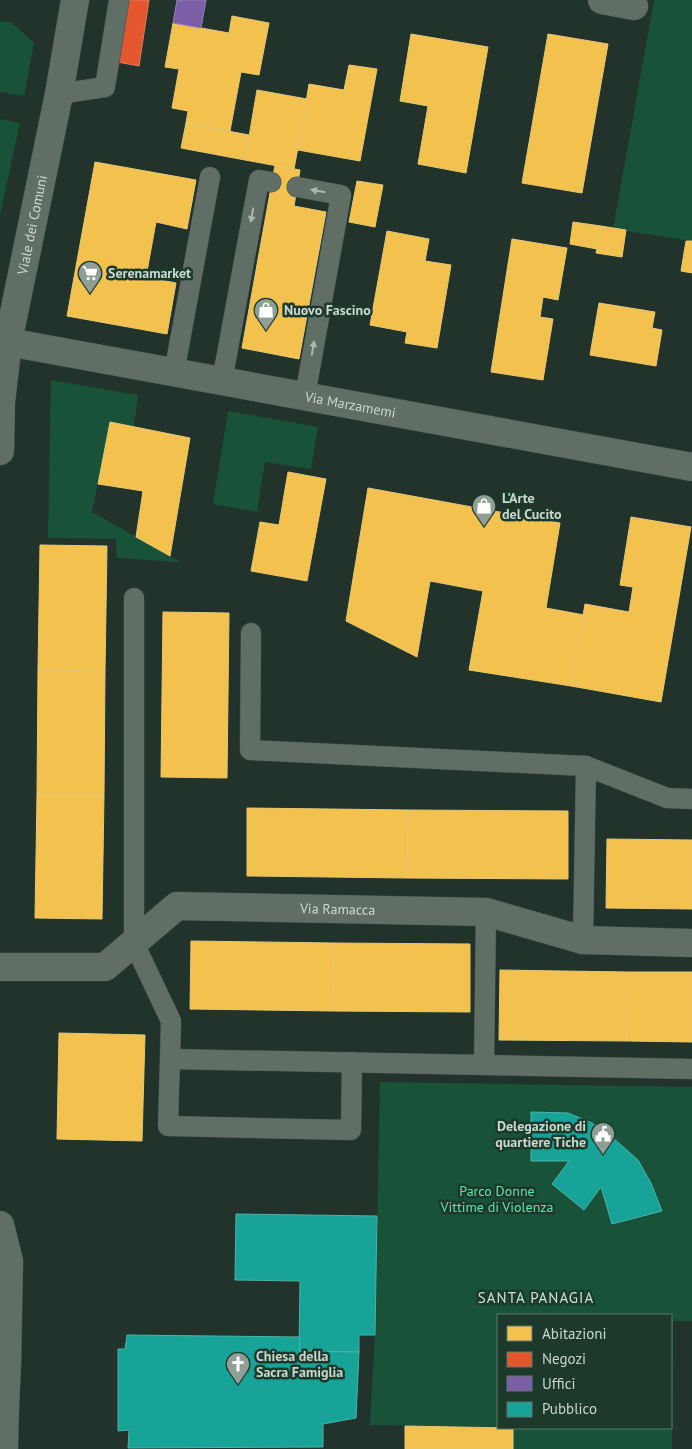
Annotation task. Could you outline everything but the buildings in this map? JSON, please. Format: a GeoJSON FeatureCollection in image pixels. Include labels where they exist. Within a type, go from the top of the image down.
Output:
{"type":"FeatureCollection","features":[{"type":"Feature","properties":{"kind":"street","name":"Viale dei Comuni"},"geometry":{"type":"LineString","coordinates":[[0,451],[1,402],[8,342],[59,94],[75,0]]}},
{"type":"Feature","properties":{"kind":"street"},"geometry":{"type":"LineString","coordinates":[[602,0],[634,6]]}},
{"type":"Feature","properties":{"kind":"street","name":"Via Marzamemi"},"geometry":{"type":"LineString","coordinates":[[8,342],[692,467]]}},
{"type":"Feature","properties":{"kind":"street","name":"Via Ramacca"},"geometry":{"type":"LineString","coordinates":[[0,967],[105,967],[177,906],[486,912],[583,940],[692,943]]}},
{"type":"Feature","properties":{"kind":"street"},"geometry":{"type":"LineString","coordinates":[[0,1225],[9,1261],[7,1365],[2,1402],[4,1449]]}},
{"type":"Feature","properties":{"kind":"lane"},"geometry":{"type":"LineString","coordinates":[[59,94],[105,87],[119,0]]}},
{"type":"Feature","properties":{"kind":"lane"},"geometry":{"type":"LineString","coordinates":[[174,373],[210,177]]}},
{"type":"Feature","properties":{"kind":"lane"},"geometry":{"type":"LineString","coordinates":[[222,382],[259,180],[271,182]]}},
{"type":"Feature","properties":{"kind":"lane"},"geometry":{"type":"LineString","coordinates":[[297,187],[341,195],[305,396]]}},
{"type":"Feature","properties":{"kind":"lane"},"geometry":{"type":"LineString","coordinates":[[134,598],[134,943],[171,1021],[168,1126],[350,1130],[352,1062]]}},
{"type":"Feature","properties":{"kind":"lane"},"geometry":{"type":"LineString","coordinates":[[251,633],[250,750],[586,766],[666,798],[692,799]]}},
{"type":"Feature","properties":{"kind":"lane"},"geometry":{"type":"LineString","coordinates":[[583,940],[586,766]]}},
{"type":"Feature","properties":{"kind":"lane"},"geometry":{"type":"LineString","coordinates":[[484,1065],[486,912]]}},
{"type":"Feature","properties":{"kind":"lane"},"geometry":{"type":"LineString","coordinates":[[170,1059],[692,1069]]}},
{"type":"Feature","properties":{"kind":"green space"},"geometry":{"type":"Polygon","coordinates":[[[654,0],[692,0],[692,241],[613,229],[654,0]]]}},
{"type":"Feature","properties":{"kind":"green space"},"geometry":{"type":"Polygon","coordinates":[[[0,21],[12,23],[34,43],[24,96],[0,92],[0,21]]]}},
{"type":"Feature","properties":{"kind":"green space"},"geometry":{"type":"Polygon","coordinates":[[[0,119],[20,123],[0,215],[0,119]]]}},
{"type":"Feature","properties":{"kind":"green space"},"geometry":{"type":"Polygon","coordinates":[[[51,380],[138,395],[134,426],[110,422],[92,512],[181,562],[117,558],[116,539],[48,538],[51,380]]]}},
{"type":"Feature","properties":{"kind":"green space"},"geometry":{"type":"Polygon","coordinates":[[[228,411],[318,427],[311,469],[265,462],[257,512],[213,504],[228,411]]]}},
{"type":"Feature","properties":{"kind":"green space","name":"Parco Donne Vittime di Violenza"},"geometry":{"type":"Polygon","coordinates":[[[380,1082],[692,1087],[692,1321],[673,1321],[672,1449],[513,1449],[513,1429],[672,1429],[672,1314],[497,1314],[497,1427],[370,1425],[375,1335],[380,1082]]]}},
{"type":"Feature","properties":{"kind":"place","name":"Serenamarket"},"geometry":{"type":"Point","coordinates":[90,294]}},
{"type":"Feature","properties":{"kind":"place","name":"Nuovo Fascino"},"geometry":{"type":"Point","coordinates":[266,331]}},
{"type":"Feature","properties":{"kind":"place","name":"L'Arte del Cucito"},"geometry":{"type":"Point","coordinates":[484,527]}},
{"type":"Feature","properties":{"kind":"place","name":"Delegazione di quartiere Tiche"},"geometry":{"type":"Point","coordinates":[603,1155]}},
{"type":"Feature","properties":{"kind":"place","name":"Chiesa della Sacra Famiglia"},"geometry":{"type":"Point","coordinates":[238,1385]}},
{"type":"Feature","properties":{"kind":"district","name":"SANTA PANAGIA"},"geometry":{"type":"Point","coordinates":[536,1297]}}]}
